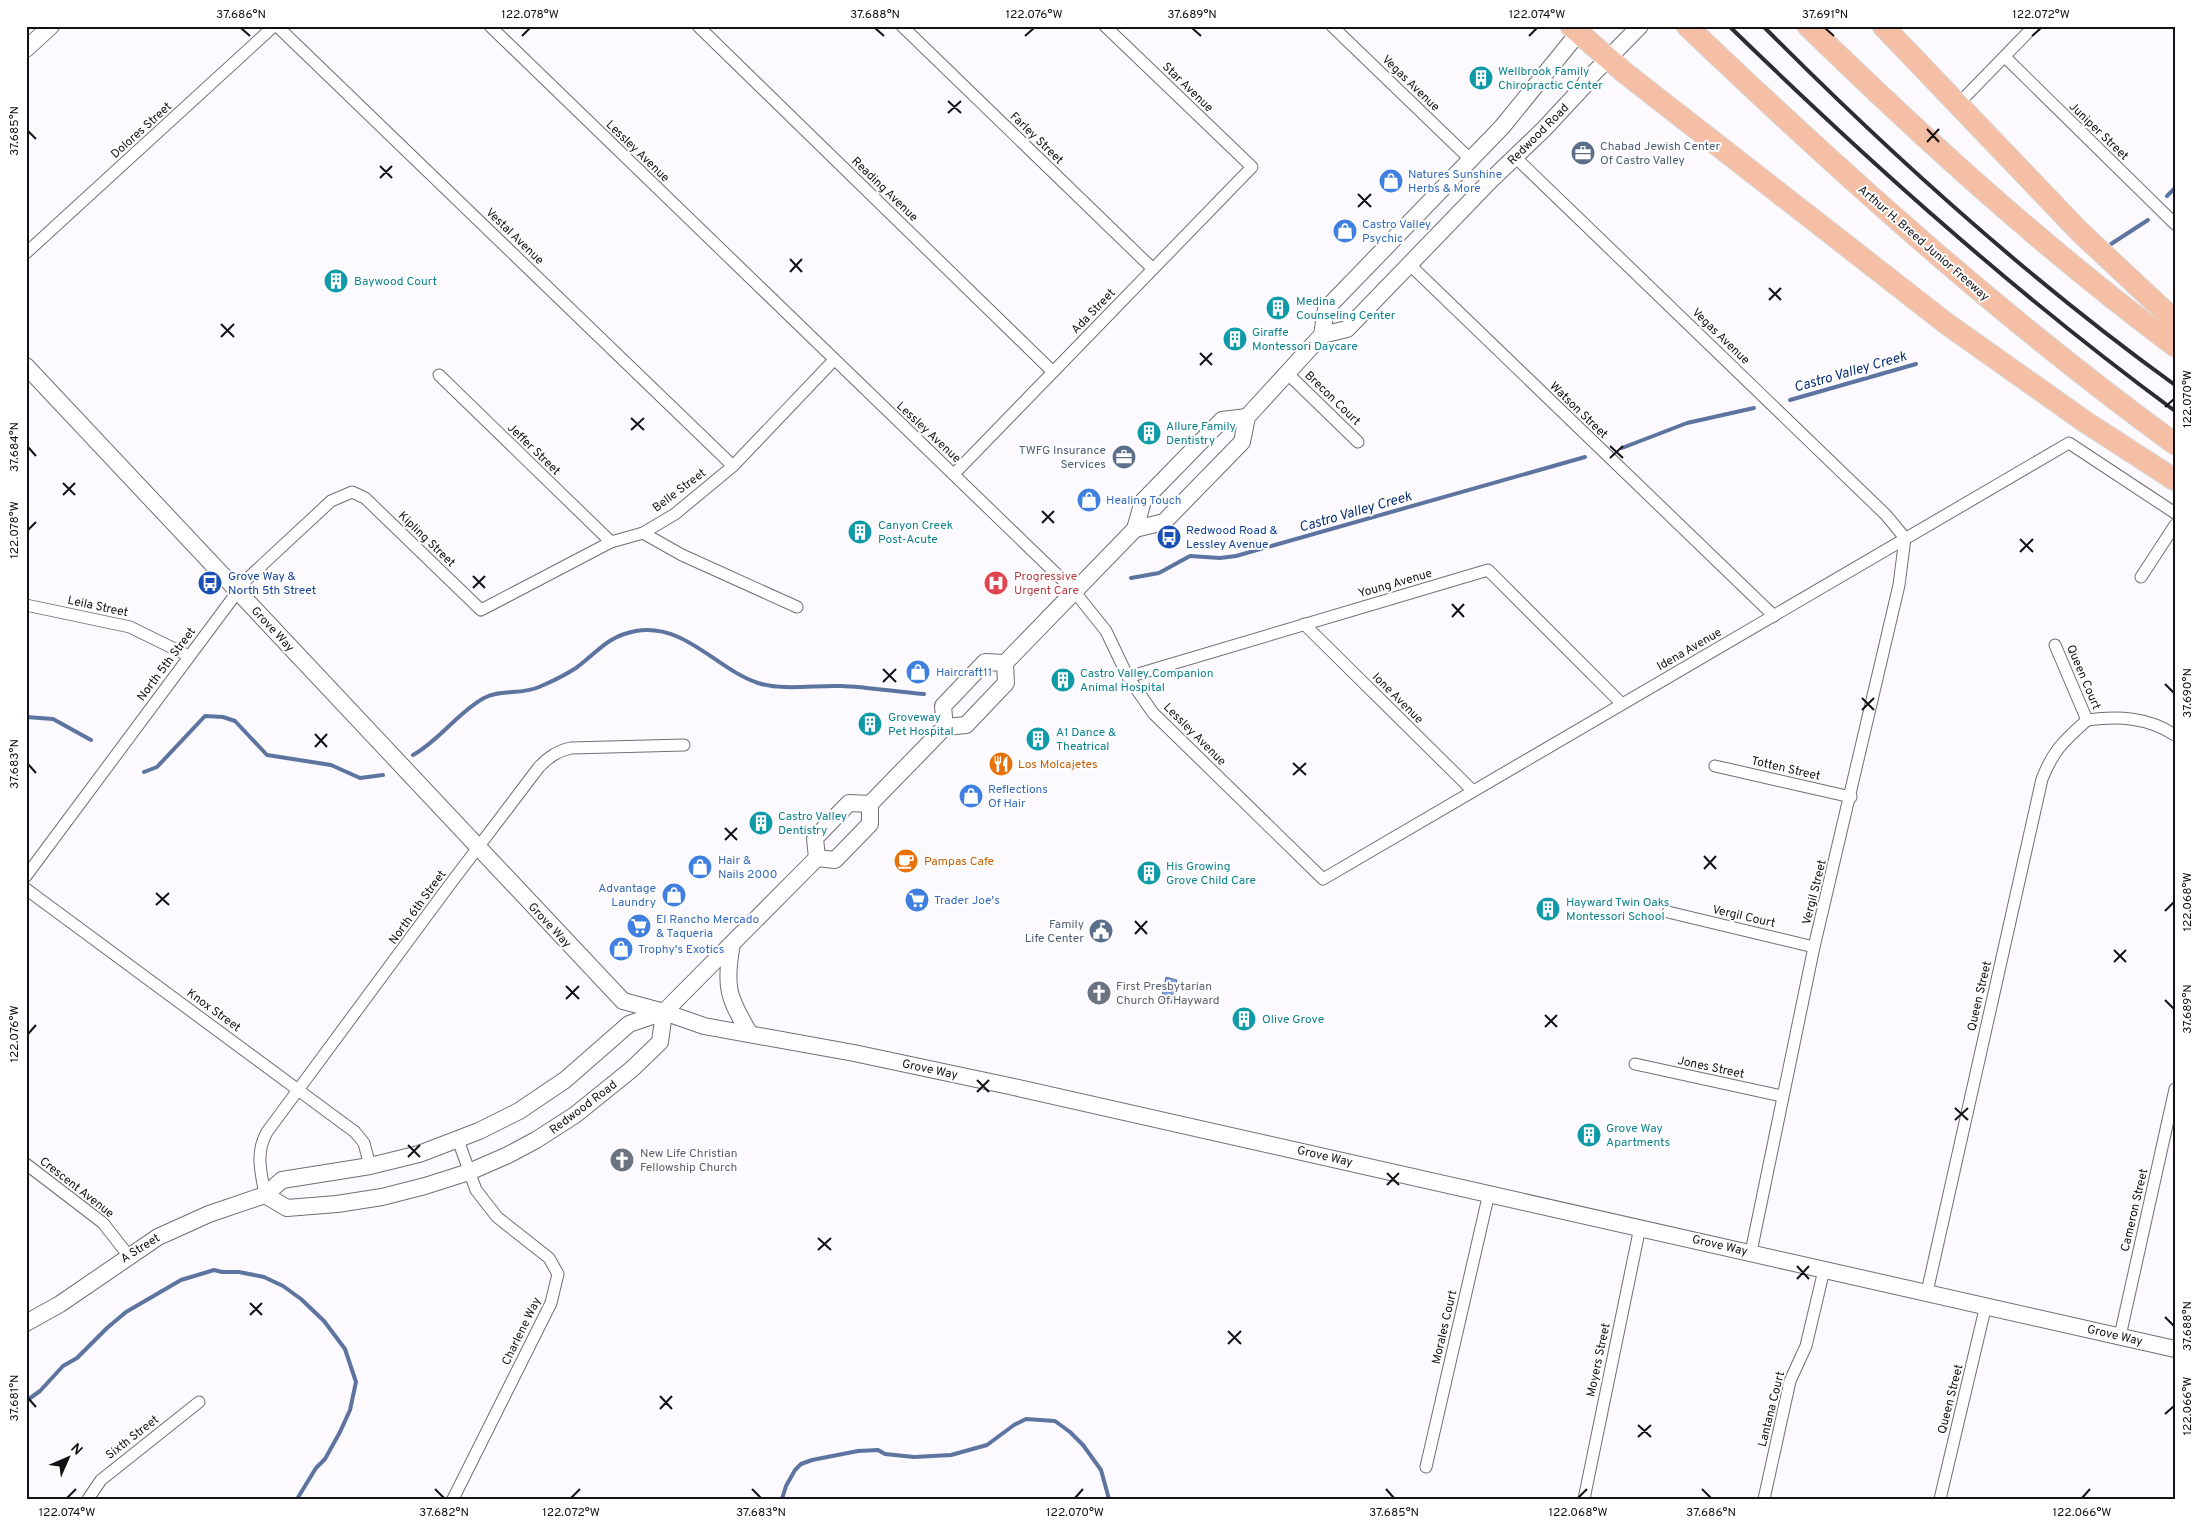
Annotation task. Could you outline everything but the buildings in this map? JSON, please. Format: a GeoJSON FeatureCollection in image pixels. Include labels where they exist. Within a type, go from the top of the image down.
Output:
{"type":"FeatureCollection","features":[{"type":"Feature","properties":{"kind":"highway","name":"Arthur H. Breed Junior Freeway"},"geometry":{"type":"LineString","coordinates":[[1687,26],[1830,160],[1933,252],[2056,353],[2175,444]]}},
{"type":"Feature","properties":{"kind":"highway"},"geometry":{"type":"LineString","coordinates":[[1808,26],[2043,243],[2175,346]]}},
{"type":"Feature","properties":{"kind":"highway"},"geometry":{"type":"LineString","coordinates":[[1883,26],[2080,232],[2175,321]]}},
{"type":"Feature","properties":{"kind":"highway"},"geometry":{"type":"LineString","coordinates":[[1578,29],[1609,60],[1947,324],[2084,421],[2175,480]]}},
{"type":"Feature","properties":{"kind":"main road"},"geometry":{"type":"LineString","coordinates":[[26,49],[51,26]]}},
{"type":"Feature","properties":{"kind":"main road","name":"Redwood Road"},"geometry":{"type":"LineString","coordinates":[[1322,335],[1347,329],[1409,264],[1544,130],[1584,86],[1588,79],[1609,60],[1640,26]]}},
{"type":"Feature","properties":{"kind":"main road"},"geometry":{"type":"LineString","coordinates":[[1135,529],[1164,522],[1242,442],[1247,417],[1322,335],[1326,310],[1524,103],[1578,29]]}},
{"type":"Feature","properties":{"kind":"main road","name":"Grove Way"},"geometry":{"type":"LineString","coordinates":[[26,366],[622,1001],[664,1012],[704,1026],[854,1053],[1005,1085],[2175,1349]]}},
{"type":"Feature","properties":{"kind":"main road"},"geometry":{"type":"LineString","coordinates":[[817,858],[836,860],[870,824],[870,804],[945,726],[966,725],[1006,683],[1005,663],[1135,529],[1143,501],[1222,420],[1247,417]]}},
{"type":"Feature","properties":{"kind":"main road"},"geometry":{"type":"LineString","coordinates":[[945,726],[943,706],[986,662],[1005,663]]}},
{"type":"Feature","properties":{"kind":"main road"},"geometry":{"type":"LineString","coordinates":[[817,858],[815,838],[849,803],[870,804]]}},
{"type":"Feature","properties":{"kind":"main road"},"geometry":{"type":"LineString","coordinates":[[458,1140],[512,1115],[540,1098],[576,1072],[629,1024],[664,1012],[817,858]]}},
{"type":"Feature","properties":{"kind":"main road"},"geometry":{"type":"LineString","coordinates":[[732,944],[727,970],[728,986],[732,1005],[750,1034]]}},
{"type":"Feature","properties":{"kind":"main road","name":"Redwood Road"},"geometry":{"type":"LineString","coordinates":[[469,1172],[536,1140],[575,1115],[603,1093],[660,1042],[664,1012]]}},
{"type":"Feature","properties":{"kind":"main road","name":"A Street"},"geometry":{"type":"LineString","coordinates":[[26,1323],[60,1304],[158,1236],[209,1214],[265,1195],[282,1180],[370,1166],[419,1154],[458,1140]]}},
{"type":"Feature","properties":{"kind":"main road"},"geometry":{"type":"LineString","coordinates":[[265,1195],[287,1208],[337,1204],[401,1192],[469,1172]]}},
{"type":"Feature","properties":{"kind":"street","name":"Dolores Street"},"geometry":{"type":"LineString","coordinates":[[26,254],[276,26]]}},
{"type":"Feature","properties":{"kind":"street","name":"Vestal Avenue"},"geometry":{"type":"LineString","coordinates":[[276,26],[733,466]]}},
{"type":"Feature","properties":{"kind":"street","name":"Lessley Avenue"},"geometry":{"type":"LineString","coordinates":[[490,26],[1074,590],[1106,632],[1128,677],[1153,713],[1323,879]]}},
{"type":"Feature","properties":{"kind":"street","name":"Reading Avenue"},"geometry":{"type":"LineString","coordinates":[[698,26],[1053,372]]}},
{"type":"Feature","properties":{"kind":"street","name":"Farley Street"},"geometry":{"type":"LineString","coordinates":[[902,26],[1153,269]]}},
{"type":"Feature","properties":{"kind":"street","name":"Star Avenue"},"geometry":{"type":"LineString","coordinates":[[1105,26],[1252,167]]}},
{"type":"Feature","properties":{"kind":"street","name":"Vegas Avenue"},"geometry":{"type":"LineString","coordinates":[[1332,26],[1471,160]]}},
{"type":"Feature","properties":{"kind":"street"},"geometry":{"type":"LineString","coordinates":[[1966,96],[2034,26]]}},
{"type":"Feature","properties":{"kind":"street","name":"Juniper Street"},"geometry":{"type":"LineString","coordinates":[[2005,57],[2175,224]]}},
{"type":"Feature","properties":{"kind":"street","name":"Vegas Avenue"},"geometry":{"type":"LineString","coordinates":[[1515,157],[1886,515],[1905,538]]}},
{"type":"Feature","properties":{"kind":"street","name":"Ada Street"},"geometry":{"type":"LineString","coordinates":[[954,474],[1252,167]]}},
{"type":"Feature","properties":{"kind":"street","name":"Watson Street"},"geometry":{"type":"LineString","coordinates":[[1409,264],[1774,616]]}},
{"type":"Feature","properties":{"kind":"street","name":"Belle Street"},"geometry":{"type":"LineString","coordinates":[[481,610],[611,542],[643,532],[675,514],[733,466],[834,360]]}},
{"type":"Feature","properties":{"kind":"street","name":"Brecon Court"},"geometry":{"type":"LineString","coordinates":[[1288,374],[1358,442]]}},
{"type":"Feature","properties":{"kind":"street","name":"Jeffer Street"},"geometry":{"type":"LineString","coordinates":[[439,375],[611,542]]}},
{"type":"Feature","properties":{"kind":"street","name":"Idena Avenue"},"geometry":{"type":"LineString","coordinates":[[1323,879],[2069,443],[2175,513]]}},
{"type":"Feature","properties":{"kind":"street","name":"North 5th Street"},"geometry":{"type":"LineString","coordinates":[[26,876],[247,579],[331,501],[352,492]]}},
{"type":"Feature","properties":{"kind":"street","name":"Kipling Street"},"geometry":{"type":"LineString","coordinates":[[352,492],[365,498],[379,510],[481,610]]}},
{"type":"Feature","properties":{"kind":"street"},"geometry":{"type":"LineString","coordinates":[[2140,576],[2175,525]]}},
{"type":"Feature","properties":{"kind":"street"},"geometry":{"type":"LineString","coordinates":[[643,532],[682,555],[797,607]]}},
{"type":"Feature","properties":{"kind":"street","name":"Vergil Street"},"geometry":{"type":"LineString","coordinates":[[1750,1252],[1814,947],[1851,797],[1899,585],[1905,538]]}},
{"type":"Feature","properties":{"kind":"street","name":"Young Avenue"},"geometry":{"type":"LineString","coordinates":[[1128,677],[1488,570],[1622,704]]}},
{"type":"Feature","properties":{"kind":"street","name":"Leila Street"},"geometry":{"type":"LineString","coordinates":[[26,605],[130,627],[189,656]]}},
{"type":"Feature","properties":{"kind":"street","name":"Ione Avenue"},"geometry":{"type":"LineString","coordinates":[[1304,624],[1473,791]]}},
{"type":"Feature","properties":{"kind":"street","name":"Queen Court"},"geometry":{"type":"LineString","coordinates":[[2055,645],[2087,720]]}},
{"type":"Feature","properties":{"kind":"street"},"geometry":{"type":"LineString","coordinates":[[2087,720],[2110,718],[2137,719],[2163,728],[2175,736]]}},
{"type":"Feature","properties":{"kind":"street","name":"Queen Street"},"geometry":{"type":"LineString","coordinates":[[1926,1292],[2042,779],[2050,759],[2061,743],[2087,720]]}},
{"type":"Feature","properties":{"kind":"street","name":"North 6th Street"},"geometry":{"type":"LineString","coordinates":[[265,1195],[260,1168],[259,1153],[261,1142],[539,767],[550,756],[571,748],[684,745]]}},
{"type":"Feature","properties":{"kind":"street","name":"Totten Street"},"geometry":{"type":"LineString","coordinates":[[1715,766],[1851,797]]}},
{"type":"Feature","properties":{"kind":"street","name":"Knox Street"},"geometry":{"type":"LineString","coordinates":[[26,889],[355,1132],[364,1143],[370,1166]]}},
{"type":"Feature","properties":{"kind":"street","name":"Vergil Court"},"geometry":{"type":"LineString","coordinates":[[1668,912],[1814,947]]}},
{"type":"Feature","properties":{"kind":"street","name":"Jones Street"},"geometry":{"type":"LineString","coordinates":[[1635,1064],[1782,1096]]}},
{"type":"Feature","properties":{"kind":"street","name":"Cameron Street"},"geometry":{"type":"LineString","coordinates":[[2120,1336],[2175,1089]]}},
{"type":"Feature","properties":{"kind":"street","name":"Charlene Way"},"geometry":{"type":"LineString","coordinates":[[453,1499],[551,1303],[558,1274],[549,1258],[497,1217],[476,1190],[458,1140]]}},
{"type":"Feature","properties":{"kind":"street","name":"Crescent Avenue"},"geometry":{"type":"LineString","coordinates":[[26,1164],[102,1222],[128,1255]]}},
{"type":"Feature","properties":{"kind":"street","name":"Morales Court"},"geometry":{"type":"LineString","coordinates":[[1426,1467],[1489,1193]]}},
{"type":"Feature","properties":{"kind":"street","name":"Moyers Street"},"geometry":{"type":"LineString","coordinates":[[1584,1499],[1640,1227]]}},
{"type":"Feature","properties":{"kind":"street","name":"Lantana Court"},"geometry":{"type":"LineString","coordinates":[[1764,1499],[1790,1381],[1806,1346],[1824,1270]]}},
{"type":"Feature","properties":{"kind":"street","name":"Queen Street"},"geometry":{"type":"LineString","coordinates":[[1940,1499],[1986,1305]]}},
{"type":"Feature","properties":{"kind":"street","name":"Sixth Street"},"geometry":{"type":"LineString","coordinates":[[88,1499],[101,1480],[199,1402]]}},
{"type":"Feature","properties":{"kind":"water"},"geometry":{"type":"Polygon","coordinates":[[[1166,977],[1177,980],[1172,1003],[1161,1000],[1166,977]]]}},
{"type":"Feature","properties":{"kind":"waterway","name":"Castro Valley Creek"},"geometry":{"type":"LineString","coordinates":[[2167,196],[2175,188]]}},
{"type":"Feature","properties":{"kind":"waterway"},"geometry":{"type":"LineString","coordinates":[[2111,244],[2148,220]]}},
{"type":"Feature","properties":{"kind":"waterway","name":"Castro Valley Creek"},"geometry":{"type":"LineString","coordinates":[[1790,400],[1916,364]]}},
{"type":"Feature","properties":{"kind":"waterway","name":"Castro Valley Creek"},"geometry":{"type":"LineString","coordinates":[[1622,448],[1687,423],[1754,408]]}},
{"type":"Feature","properties":{"kind":"waterway","name":"Castro Valley Creek"},"geometry":{"type":"LineString","coordinates":[[1131,578],[1159,573],[1190,556],[1220,558],[1236,556],[1585,457]]}},
{"type":"Feature","properties":{"kind":"waterway","name":"Castro Valley Creek"},"geometry":{"type":"LineString","coordinates":[[413,755],[432,742],[465,711],[484,698],[490,695],[525,691],[544,685],[576,668],[610,641],[626,633],[636,631],[654,630],[685,640],[728,668],[758,683],[778,687],[831,686],[924,694]]}},
{"type":"Feature","properties":{"kind":"waterway","name":"Castro Valley Creek"},"geometry":{"type":"LineString","coordinates":[[144,772],[157,767],[205,716],[223,717],[235,721],[267,755],[331,765],[360,778],[383,775]]}},
{"type":"Feature","properties":{"kind":"waterway","name":"Castro Valley Creek"},"geometry":{"type":"LineString","coordinates":[[26,717],[53,719],[91,740]]}},
{"type":"Feature","properties":{"kind":"waterway"},"geometry":{"type":"LineString","coordinates":[[26,1401],[40,1391],[63,1366],[77,1358],[126,1312],[181,1280],[214,1270],[264,1277],[283,1286],[301,1299],[324,1321],[345,1349],[356,1382],[350,1410],[340,1432],[325,1459],[316,1468],[297,1499]]}},
{"type":"Feature","properties":{"kind":"waterway"},"geometry":{"type":"LineString","coordinates":[[782,1499],[786,1486],[795,1470],[801,1464],[812,1460],[858,1451],[878,1450],[885,1454],[914,1457],[951,1455],[987,1445],[1014,1425],[1026,1419],[1055,1421],[1070,1432],[1083,1445],[1101,1470],[1109,1499]]}},
{"type":"Feature","properties":{"kind":"railway"},"geometry":{"type":"LineString","coordinates":[[1729,26],[1836,128],[1945,226],[2058,321],[2175,411]]}},
{"type":"Feature","properties":{"kind":"railway"},"geometry":{"type":"LineString","coordinates":[[1763,26],[1811,74],[1961,214],[2066,302],[2175,385]]}},
{"type":"Feature","properties":{"kind":"place","name":"Wellbrook Family Chiropractic Center"},"geometry":{"type":"Point","coordinates":[1481,78]}},
{"type":"Feature","properties":{"kind":"place","name":"Chabad Jewish Center Of Castro Valley"},"geometry":{"type":"Point","coordinates":[1583,153]}},
{"type":"Feature","properties":{"kind":"place","name":"Natures Sunshine Herbs & More"},"geometry":{"type":"Point","coordinates":[1391,181]}},
{"type":"Feature","properties":{"kind":"place","name":"Castro Valley Psychic"},"geometry":{"type":"Point","coordinates":[1345,231]}},
{"type":"Feature","properties":{"kind":"place","name":"Baywood Court"},"geometry":{"type":"Point","coordinates":[336,281]}},
{"type":"Feature","properties":{"kind":"place","name":"Medina Counseling Center"},"geometry":{"type":"Point","coordinates":[1278,308]}},
{"type":"Feature","properties":{"kind":"place","name":"Giraffe Montessori Daycare"},"geometry":{"type":"Point","coordinates":[1235,339]}},
{"type":"Feature","properties":{"kind":"place","name":"Allure Family Dentistry"},"geometry":{"type":"Point","coordinates":[1149,433]}},
{"type":"Feature","properties":{"kind":"place","name":"TWFG Insurance Services"},"geometry":{"type":"Point","coordinates":[1124,457]}},
{"type":"Feature","properties":{"kind":"place","name":"Healing Touch"},"geometry":{"type":"Point","coordinates":[1089,500]}},
{"type":"Feature","properties":{"kind":"place","name":"Canyon Creek Post-Acute"},"geometry":{"type":"Point","coordinates":[860,532]}},
{"type":"Feature","properties":{"kind":"place","name":"Redwood Road & Lessley Avenue"},"geometry":{"type":"Point","coordinates":[1169,537]}},
{"type":"Feature","properties":{"kind":"place","name":"Grove Way & North 5th Street"},"geometry":{"type":"Point","coordinates":[210,583]}},
{"type":"Feature","properties":{"kind":"place","name":"Progressive Urgent Care"},"geometry":{"type":"Point","coordinates":[996,583]}},
{"type":"Feature","properties":{"kind":"place","name":"Haircraft11"},"geometry":{"type":"Point","coordinates":[918,672]}},
{"type":"Feature","properties":{"kind":"place","name":"Castro Valley Companion Animal Hospital"},"geometry":{"type":"Point","coordinates":[1063,680]}},
{"type":"Feature","properties":{"kind":"place","name":"Groveway Pet Hospital"},"geometry":{"type":"Point","coordinates":[870,724]}},
{"type":"Feature","properties":{"kind":"place","name":"A1 Dance & Theatrical"},"geometry":{"type":"Point","coordinates":[1038,739]}},
{"type":"Feature","properties":{"kind":"place","name":"Los Molcajetes"},"geometry":{"type":"Point","coordinates":[1001,764]}},
{"type":"Feature","properties":{"kind":"place","name":"Reflections Of Hair"},"geometry":{"type":"Point","coordinates":[971,796]}},
{"type":"Feature","properties":{"kind":"place","name":"Castro Valley Dentistry"},"geometry":{"type":"Point","coordinates":[761,823]}},
{"type":"Feature","properties":{"kind":"place","name":"Pampas Cafe"},"geometry":{"type":"Point","coordinates":[906,861]}},
{"type":"Feature","properties":{"kind":"place","name":"Hair & Nails 2000"},"geometry":{"type":"Point","coordinates":[700,867]}},
{"type":"Feature","properties":{"kind":"place","name":"His Growing Grove Child Care"},"geometry":{"type":"Point","coordinates":[1149,873]}},
{"type":"Feature","properties":{"kind":"place","name":"Advantage Laundry"},"geometry":{"type":"Point","coordinates":[674,895]}},
{"type":"Feature","properties":{"kind":"place","name":"Trader Joe's"},"geometry":{"type":"Point","coordinates":[917,900]}},
{"type":"Feature","properties":{"kind":"place","name":"Hayward Twin Oaks Montessori School"},"geometry":{"type":"Point","coordinates":[1548,909]}},
{"type":"Feature","properties":{"kind":"place","name":"El Rancho Mercado & Taqueria"},"geometry":{"type":"Point","coordinates":[639,926]}},
{"type":"Feature","properties":{"kind":"place","name":"Family Life Center"},"geometry":{"type":"Point","coordinates":[1101,931]}},
{"type":"Feature","properties":{"kind":"place","name":"Trophy's Exotics"},"geometry":{"type":"Point","coordinates":[621,949]}},
{"type":"Feature","properties":{"kind":"place","name":"First Presbytarian Church Of Hayward"},"geometry":{"type":"Point","coordinates":[1099,993]}},
{"type":"Feature","properties":{"kind":"place","name":"Olive Grove"},"geometry":{"type":"Point","coordinates":[1244,1019]}},
{"type":"Feature","properties":{"kind":"place","name":"Grove Way Apartments"},"geometry":{"type":"Point","coordinates":[1589,1135]}},
{"type":"Feature","properties":{"kind":"place","name":"New Life Christian Fellowship Church"},"geometry":{"type":"Point","coordinates":[622,1160]}}]}
